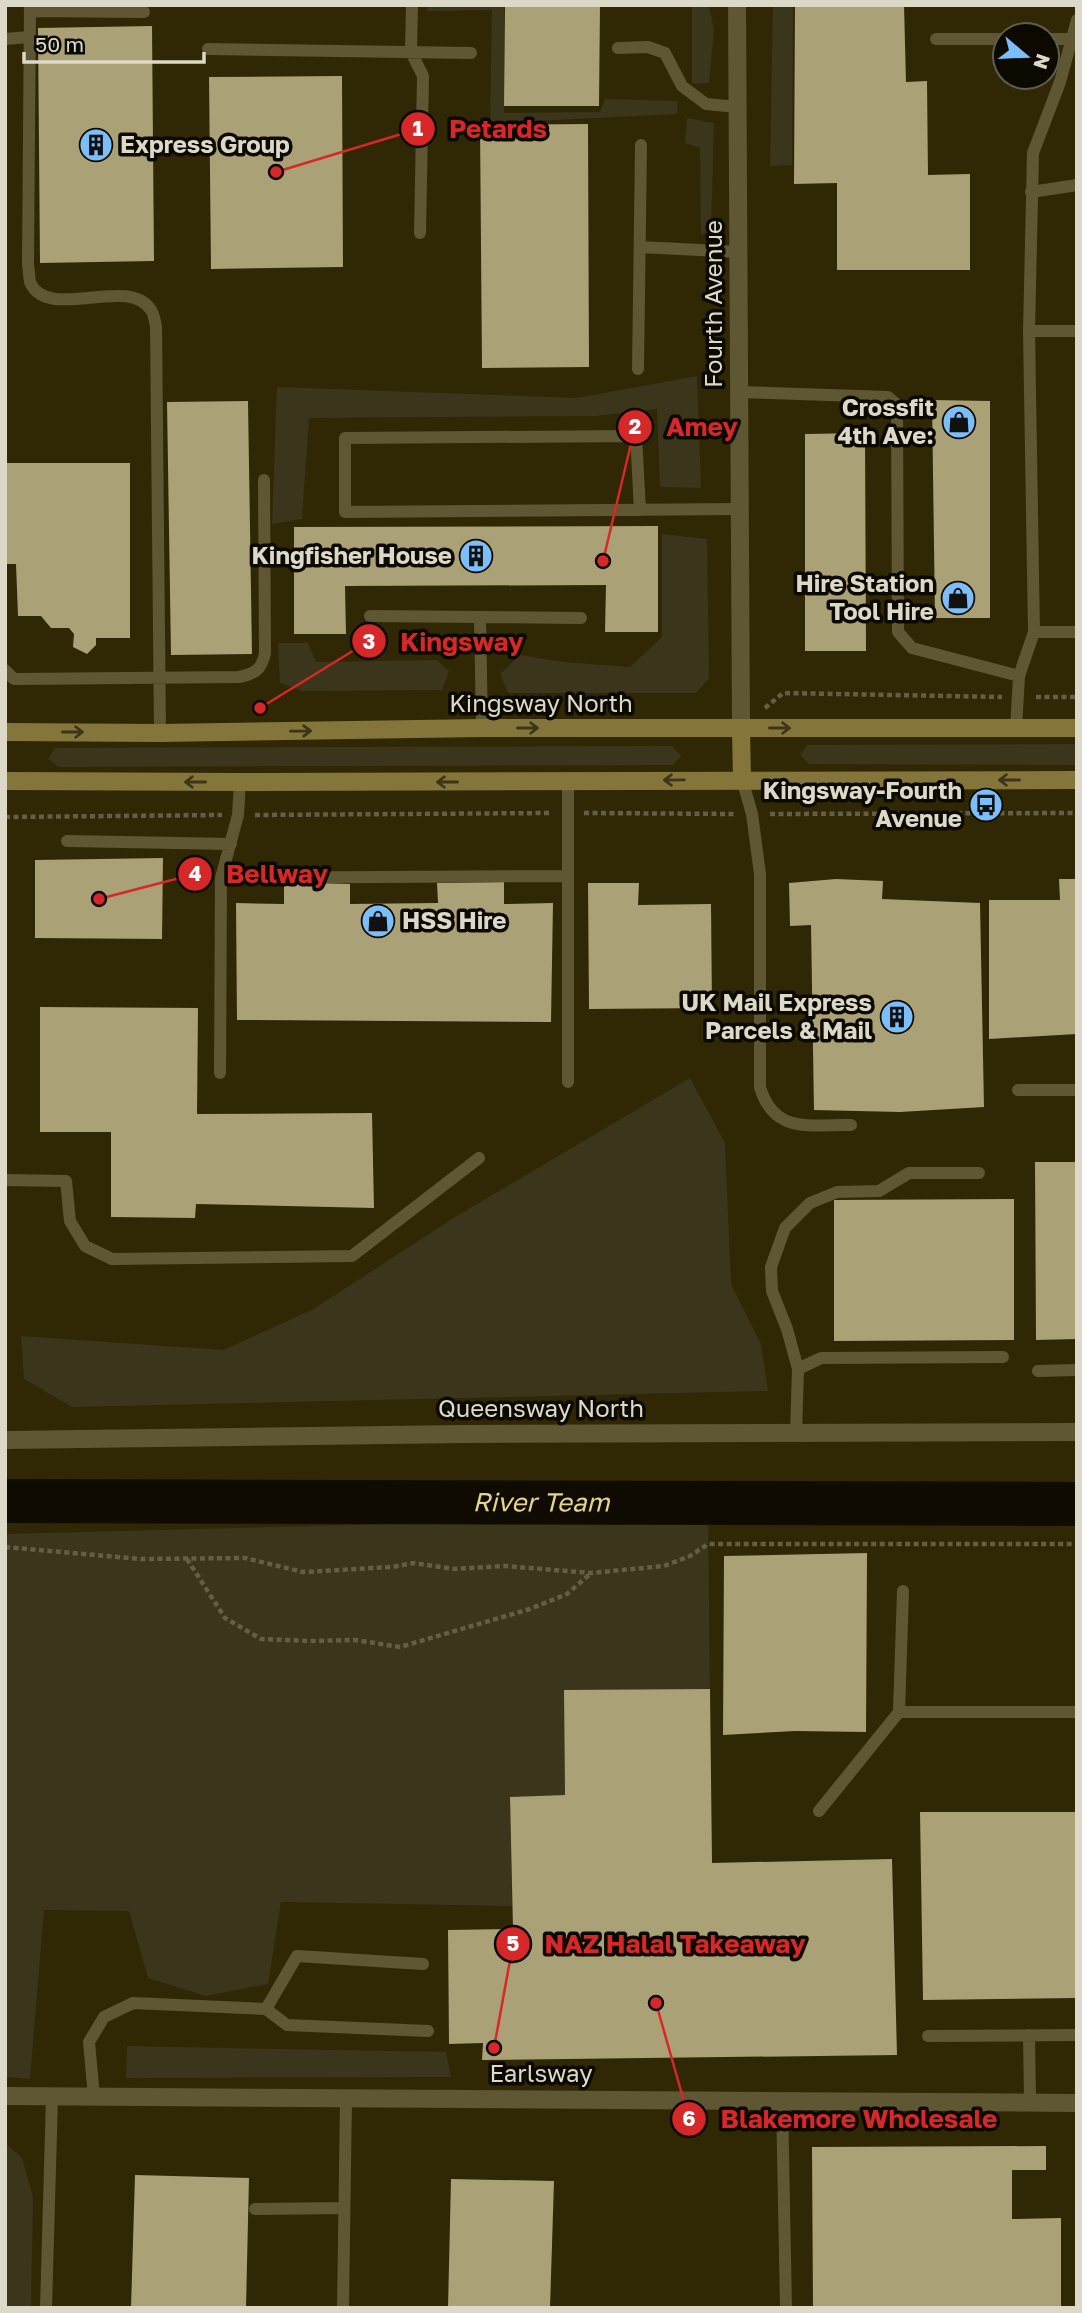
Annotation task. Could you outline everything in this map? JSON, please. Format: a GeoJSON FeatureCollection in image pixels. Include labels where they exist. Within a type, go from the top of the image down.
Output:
{"type":"FeatureCollection","features":[{"type":"Feature","properties":{"kind":"street","name":"Fourth Avenue"},"geometry":{"type":"LineString","coordinates":[[737,5],[741,728]]}},
{"type":"Feature","properties":{"kind":"street","name":"Kingsway North"},"geometry":{"type":"LineString","coordinates":[[5,732],[160,733],[482,728],[1077,728]]}},
{"type":"Feature","properties":{"kind":"street"},"geometry":{"type":"LineString","coordinates":[[741,728],[742,779]]}},
{"type":"Feature","properties":{"kind":"street"},"geometry":{"type":"LineString","coordinates":[[5,781],[1077,780]]}},
{"type":"Feature","properties":{"kind":"street","name":"Queensway North"},"geometry":{"type":"LineString","coordinates":[[5,1440],[464,1434],[1077,1432]]}},
{"type":"Feature","properties":{"kind":"street","name":"Earlsway"},"geometry":{"type":"LineString","coordinates":[[5,2096],[1077,2103]]}},
{"type":"Feature","properties":{"kind":"lane"},"geometry":{"type":"LineString","coordinates":[[412,5],[411,52],[424,76],[420,233]]}},
{"type":"Feature","properties":{"kind":"lane"},"geometry":{"type":"LineString","coordinates":[[144,12],[30,8],[28,265],[30,282],[39,293],[58,299],[123,296],[141,301],[151,310],[156,326],[160,733]]}},
{"type":"Feature","properties":{"kind":"lane"},"geometry":{"type":"LineString","coordinates":[[1016,728],[1019,677],[1034,632],[1029,331],[1033,153],[1060,82],[1077,20]]}},
{"type":"Feature","properties":{"kind":"lane"},"geometry":{"type":"LineString","coordinates":[[5,38],[29,37]]}},
{"type":"Feature","properties":{"kind":"lane"},"geometry":{"type":"LineString","coordinates":[[936,39],[991,39]]}},
{"type":"Feature","properties":{"kind":"lane"},"geometry":{"type":"LineString","coordinates":[[1061,39],[1070,39]]}},
{"type":"Feature","properties":{"kind":"lane"},"geometry":{"type":"LineString","coordinates":[[618,48],[648,47],[666,53],[682,86],[706,104],[738,107]]}},
{"type":"Feature","properties":{"kind":"lane"},"geometry":{"type":"LineString","coordinates":[[208,49],[471,53]]}},
{"type":"Feature","properties":{"kind":"lane"},"geometry":{"type":"LineString","coordinates":[[638,369],[641,145]]}},
{"type":"Feature","properties":{"kind":"lane"},"geometry":{"type":"LineString","coordinates":[[1031,192],[1077,185]]}},
{"type":"Feature","properties":{"kind":"lane"},"geometry":{"type":"LineString","coordinates":[[640,247],[738,252]]}},
{"type":"Feature","properties":{"kind":"lane"},"geometry":{"type":"LineString","coordinates":[[1029,331],[1077,331]]}},
{"type":"Feature","properties":{"kind":"lane"},"geometry":{"type":"LineString","coordinates":[[739,392],[888,397],[897,405],[898,632],[912,648],[1019,677]]}},
{"type":"Feature","properties":{"kind":"lane"},"geometry":{"type":"LineString","coordinates":[[640,510],[636,436],[345,438],[345,512],[640,510],[740,509]]}},
{"type":"Feature","properties":{"kind":"lane"},"geometry":{"type":"LineString","coordinates":[[5,670],[14,679],[239,677],[258,671],[263,664],[265,653],[264,480]]}},
{"type":"Feature","properties":{"kind":"lane"},"geometry":{"type":"LineString","coordinates":[[370,616],[581,618]]}},
{"type":"Feature","properties":{"kind":"lane"},"geometry":{"type":"LineString","coordinates":[[480,617],[482,728]]}},
{"type":"Feature","properties":{"kind":"lane"},"geometry":{"type":"LineString","coordinates":[[1034,632],[1077,632]]}},
{"type":"Feature","properties":{"kind":"lane"},"geometry":{"type":"LineString","coordinates":[[742,779],[752,814],[760,874],[760,1087],[765,1105],[777,1117],[795,1124],[851,1125]]}},
{"type":"Feature","properties":{"kind":"lane"},"geometry":{"type":"LineString","coordinates":[[568,781],[568,1082]]}},
{"type":"Feature","properties":{"kind":"lane"},"geometry":{"type":"LineString","coordinates":[[219,1073],[221,878],[237,815],[240,782]]}},
{"type":"Feature","properties":{"kind":"lane"},"geometry":{"type":"LineString","coordinates":[[67,841],[231,844]]}},
{"type":"Feature","properties":{"kind":"lane"},"geometry":{"type":"LineString","coordinates":[[221,878],[568,876]]}},
{"type":"Feature","properties":{"kind":"lane"},"geometry":{"type":"LineString","coordinates":[[1018,1090],[1077,1090]]}},
{"type":"Feature","properties":{"kind":"lane"},"geometry":{"type":"LineString","coordinates":[[5,1180],[66,1181],[70,1221],[85,1246],[112,1259],[352,1256],[479,1158]]}},
{"type":"Feature","properties":{"kind":"lane"},"geometry":{"type":"LineString","coordinates":[[796,1433],[798,1368],[772,1291],[771,1267],[785,1228],[810,1203],[837,1192],[879,1191],[909,1172],[979,1173]]}},
{"type":"Feature","properties":{"kind":"lane"},"geometry":{"type":"LineString","coordinates":[[798,1368],[821,1358],[1003,1357]]}},
{"type":"Feature","properties":{"kind":"lane"},"geometry":{"type":"LineString","coordinates":[[1038,1371],[1077,1370]]}},
{"type":"Feature","properties":{"kind":"lane"},"geometry":{"type":"LineString","coordinates":[[819,1811],[899,1712],[902,1591]]}},
{"type":"Feature","properties":{"kind":"lane"},"geometry":{"type":"LineString","coordinates":[[899,1712],[1077,1712]]}},
{"type":"Feature","properties":{"kind":"lane"},"geometry":{"type":"LineString","coordinates":[[266,2009],[297,1955],[423,1964]]}},
{"type":"Feature","properties":{"kind":"lane"},"geometry":{"type":"LineString","coordinates":[[94,2097],[89,2042],[104,2017],[133,2003],[266,2009],[287,2025],[428,2031]]}},
{"type":"Feature","properties":{"kind":"lane"},"geometry":{"type":"LineString","coordinates":[[1029,2035],[1030,2101]]}},
{"type":"Feature","properties":{"kind":"lane"},"geometry":{"type":"LineString","coordinates":[[928,2036],[1077,2035]]}},
{"type":"Feature","properties":{"kind":"lane"},"geometry":{"type":"LineString","coordinates":[[46,2308],[52,2097]]}},
{"type":"Feature","properties":{"kind":"lane"},"geometry":{"type":"LineString","coordinates":[[343,2308],[346,2098]]}},
{"type":"Feature","properties":{"kind":"lane"},"geometry":{"type":"LineString","coordinates":[[782,2100],[786,2308]]}},
{"type":"Feature","properties":{"kind":"lane"},"geometry":{"type":"LineString","coordinates":[[255,2208],[344,2208]]}},
{"type":"Feature","properties":{"kind":"path"},"geometry":{"type":"LineString","coordinates":[[741,728],[783,693],[1077,697]]}},
{"type":"Feature","properties":{"kind":"path"},"geometry":{"type":"LineString","coordinates":[[5,817],[1077,813]]}},
{"type":"Feature","properties":{"kind":"path"},"geometry":{"type":"LineString","coordinates":[[5,1547],[141,1559],[244,1558],[303,1572],[392,1567],[414,1563],[454,1569],[505,1566],[591,1573],[664,1566],[690,1556],[708,1544],[1077,1544]]}},
{"type":"Feature","properties":{"kind":"path"},"geometry":{"type":"LineString","coordinates":[[187,1559],[225,1618],[261,1639],[355,1640],[400,1647],[530,1609],[567,1594],[591,1573]]}},
{"type":"Feature","properties":{"kind":"shaded area"},"geometry":{"type":"Polygon","coordinates":[[[5,5],[1077,5],[1077,2308],[5,2308],[5,5]]]}},
{"type":"Feature","properties":{"kind":"shaded area"},"geometry":{"type":"Polygon","coordinates":[[[428,5],[504,5],[504,113],[600,112],[605,99],[678,101],[677,114],[490,123],[492,10],[427,11],[428,5]]]}},
{"type":"Feature","properties":{"kind":"shaded area"},"geometry":{"type":"Polygon","coordinates":[[[692,5],[709,6],[714,30],[709,83],[692,84],[692,5]]]}},
{"type":"Feature","properties":{"kind":"shaded area"},"geometry":{"type":"Polygon","coordinates":[[[773,5],[793,5],[792,165],[770,166],[773,5]]]}},
{"type":"Feature","properties":{"kind":"shaded area"},"geometry":{"type":"Polygon","coordinates":[[[687,118],[714,123],[711,230],[701,235],[700,148],[685,143],[687,118]]]}},
{"type":"Feature","properties":{"kind":"shaded area"},"geometry":{"type":"Polygon","coordinates":[[[697,376],[701,488],[660,487],[657,409],[596,416],[309,418],[302,519],[272,524],[277,387],[577,398],[697,376]]]}},
{"type":"Feature","properties":{"kind":"shaded area"},"geometry":{"type":"Polygon","coordinates":[[[662,534],[707,539],[709,678],[696,693],[508,693],[500,674],[520,655],[563,662],[630,667],[662,637],[662,534]]]}},
{"type":"Feature","properties":{"kind":"shaded area"},"geometry":{"type":"Polygon","coordinates":[[[278,643],[308,643],[316,662],[437,660],[449,671],[442,690],[302,691],[280,683],[278,643]]]}},
{"type":"Feature","properties":{"kind":"shaded area"},"geometry":{"type":"Polygon","coordinates":[[[1077,744],[1077,765],[809,764],[800,755],[807,745],[1077,744]]]}},
{"type":"Feature","properties":{"kind":"shaded area"},"geometry":{"type":"Polygon","coordinates":[[[672,746],[681,756],[673,765],[58,767],[48,759],[55,748],[672,746]]]}},
{"type":"Feature","properties":{"kind":"shaded area"},"geometry":{"type":"Polygon","coordinates":[[[690,1078],[725,1143],[731,1284],[761,1344],[768,1391],[72,1407],[24,1379],[21,1336],[223,1350],[312,1310],[455,1217],[690,1078]]]}},
{"type":"Feature","properties":{"kind":"shaded area"},"geometry":{"type":"Polygon","coordinates":[[[708,1516],[710,1689],[564,1691],[565,1795],[510,1797],[512,1906],[281,1902],[268,1984],[206,1996],[148,1978],[129,1911],[44,1910],[30,2079],[5,2077],[5,1534],[708,1516]]]}},
{"type":"Feature","properties":{"kind":"shaded area"},"geometry":{"type":"Polygon","coordinates":[[[127,2046],[446,2052],[451,2077],[126,2078],[127,2046]]]}},
{"type":"Feature","properties":{"kind":"shaded area"},"geometry":{"type":"Polygon","coordinates":[[[5,2143],[22,2158],[33,2197],[31,2308],[5,2308],[5,2143]]]}},
{"type":"Feature","properties":{"kind":"building"},"geometry":{"type":"Polygon","coordinates":[[[795,5],[904,5],[906,82],[927,81],[928,175],[970,174],[970,270],[837,270],[837,183],[794,184],[795,5]]]}},
{"type":"Feature","properties":{"kind":"building"},"geometry":{"type":"Polygon","coordinates":[[[505,6],[600,6],[599,106],[504,106],[505,6]]]}},
{"type":"Feature","properties":{"kind":"building","name":"Express Group"},"geometry":{"type":"Polygon","coordinates":[[[152,26],[154,261],[40,263],[38,28],[152,26]]]}},
{"type":"Feature","properties":{"kind":"building"},"geometry":{"type":"Polygon","coordinates":[[[342,76],[343,267],[211,269],[209,77],[342,76]]]}},
{"type":"Feature","properties":{"kind":"building"},"geometry":{"type":"Polygon","coordinates":[[[588,124],[589,367],[482,368],[480,125],[588,124]]]}},
{"type":"Feature","properties":{"kind":"building"},"geometry":{"type":"Polygon","coordinates":[[[932,400],[990,401],[990,618],[935,618],[932,400]]]}},
{"type":"Feature","properties":{"kind":"building"},"geometry":{"type":"Polygon","coordinates":[[[248,401],[252,654],[171,655],[167,402],[248,401]]]}},
{"type":"Feature","properties":{"kind":"building"},"geometry":{"type":"Polygon","coordinates":[[[865,433],[866,651],[805,651],[805,434],[865,433]]]}},
{"type":"Feature","properties":{"kind":"building"},"geometry":{"type":"Polygon","coordinates":[[[5,463],[130,463],[130,638],[96,638],[96,645],[87,654],[73,647],[74,634],[69,628],[51,628],[41,616],[18,616],[16,564],[5,564],[5,463]]]}},
{"type":"Feature","properties":{"kind":"building","name":"Kingfisher House"},"geometry":{"type":"Polygon","coordinates":[[[658,526],[658,632],[605,632],[606,585],[345,586],[346,634],[294,634],[294,527],[658,526]]]}},
{"type":"Feature","properties":{"kind":"building"},"geometry":{"type":"Polygon","coordinates":[[[163,858],[162,939],[35,938],[35,860],[163,858]]]}},
{"type":"Feature","properties":{"kind":"building","name":"UK Mail Express Parcels & Mail"},"geometry":{"type":"Polygon","coordinates":[[[836,879],[883,881],[882,899],[980,903],[984,1107],[900,1112],[814,1110],[811,925],[790,926],[789,883],[836,879]]]}},
{"type":"Feature","properties":{"kind":"building"},"geometry":{"type":"Polygon","coordinates":[[[1059,879],[1077,879],[1077,1034],[989,1039],[989,900],[1060,900],[1059,879]]]}},
{"type":"Feature","properties":{"kind":"building"},"geometry":{"type":"Polygon","coordinates":[[[284,882],[350,884],[350,904],[438,903],[437,883],[504,882],[504,904],[553,903],[551,1022],[237,1020],[236,903],[284,904],[284,882]]]}},
{"type":"Feature","properties":{"kind":"building"},"geometry":{"type":"Polygon","coordinates":[[[588,883],[639,883],[638,905],[711,904],[712,1008],[589,1009],[588,883]]]}},
{"type":"Feature","properties":{"kind":"building"},"geometry":{"type":"Polygon","coordinates":[[[40,1007],[198,1008],[197,1114],[372,1113],[374,1208],[196,1204],[195,1218],[111,1217],[111,1132],[40,1132],[40,1007]]]}},
{"type":"Feature","properties":{"kind":"building"},"geometry":{"type":"Polygon","coordinates":[[[1035,1162],[1077,1162],[1077,1339],[1036,1340],[1035,1162]]]}},
{"type":"Feature","properties":{"kind":"building"},"geometry":{"type":"Polygon","coordinates":[[[1014,1199],[1014,1340],[834,1341],[834,1200],[1014,1199]]]}},
{"type":"Feature","properties":{"kind":"building"},"geometry":{"type":"Polygon","coordinates":[[[867,1553],[866,1732],[795,1731],[723,1735],[724,1556],[867,1553]]]}},
{"type":"Feature","properties":{"kind":"building"},"geometry":{"type":"Polygon","coordinates":[[[710,1689],[712,1863],[892,1859],[897,2055],[482,2060],[483,2043],[449,2044],[448,1930],[513,1929],[510,1797],[565,1795],[564,1690],[710,1689]]]}},
{"type":"Feature","properties":{"kind":"building"},"geometry":{"type":"Polygon","coordinates":[[[920,1812],[1077,1812],[1077,1998],[923,2000],[920,1812]]]}},
{"type":"Feature","properties":{"kind":"building"},"geometry":{"type":"Polygon","coordinates":[[[1046,2146],[1046,2170],[1012,2170],[1012,2219],[1061,2218],[1061,2308],[813,2308],[812,2147],[1046,2146]]]}},
{"type":"Feature","properties":{"kind":"building"},"geometry":{"type":"Polygon","coordinates":[[[135,2175],[249,2178],[246,2308],[131,2308],[135,2175]]]}},
{"type":"Feature","properties":{"kind":"building"},"geometry":{"type":"Polygon","coordinates":[[[451,2179],[554,2181],[550,2308],[448,2308],[451,2179]]]}},
{"type":"Feature","properties":{"kind":"waterway","name":"River Team"},"geometry":{"type":"LineString","coordinates":[[5,1501],[1077,1504]]}},
{"type":"Feature","properties":{"kind":"place","name":"Express Group"},"geometry":{"type":"Point","coordinates":[96,145]}},
{"type":"Feature","properties":{"kind":"place","name":"Petards"},"geometry":{"type":"Point","coordinates":[276,172]}},
{"type":"Feature","properties":{"kind":"place","name":"Crossfit 4th Ave:"},"geometry":{"type":"Point","coordinates":[959,422]}},
{"type":"Feature","properties":{"kind":"place","name":"Kingfisher House"},"geometry":{"type":"Point","coordinates":[476,556]}},
{"type":"Feature","properties":{"kind":"place","name":"Amey"},"geometry":{"type":"Point","coordinates":[603,561]}},
{"type":"Feature","properties":{"kind":"place","name":"Hire Station Tool Hire"},"geometry":{"type":"Point","coordinates":[958,598]}},
{"type":"Feature","properties":{"kind":"place","name":"Kingsway"},"geometry":{"type":"Point","coordinates":[260,708]}},
{"type":"Feature","properties":{"kind":"place","name":"Kingsway-Fourth Avenue"},"geometry":{"type":"Point","coordinates":[986,805]}},
{"type":"Feature","properties":{"kind":"place","name":"Bellway"},"geometry":{"type":"Point","coordinates":[99,899]}},
{"type":"Feature","properties":{"kind":"place","name":"HSS Hire"},"geometry":{"type":"Point","coordinates":[378,921]}},
{"type":"Feature","properties":{"kind":"place","name":"UK Mail Express Parcels & Mail"},"geometry":{"type":"Point","coordinates":[897,1017]}},
{"type":"Feature","properties":{"kind":"place","name":"Blakemore Wholesale"},"geometry":{"type":"Point","coordinates":[656,2003]}},
{"type":"Feature","properties":{"kind":"place","name":"NAZ Halal Takeaway"},"geometry":{"type":"Point","coordinates":[494,2048]}}]}
